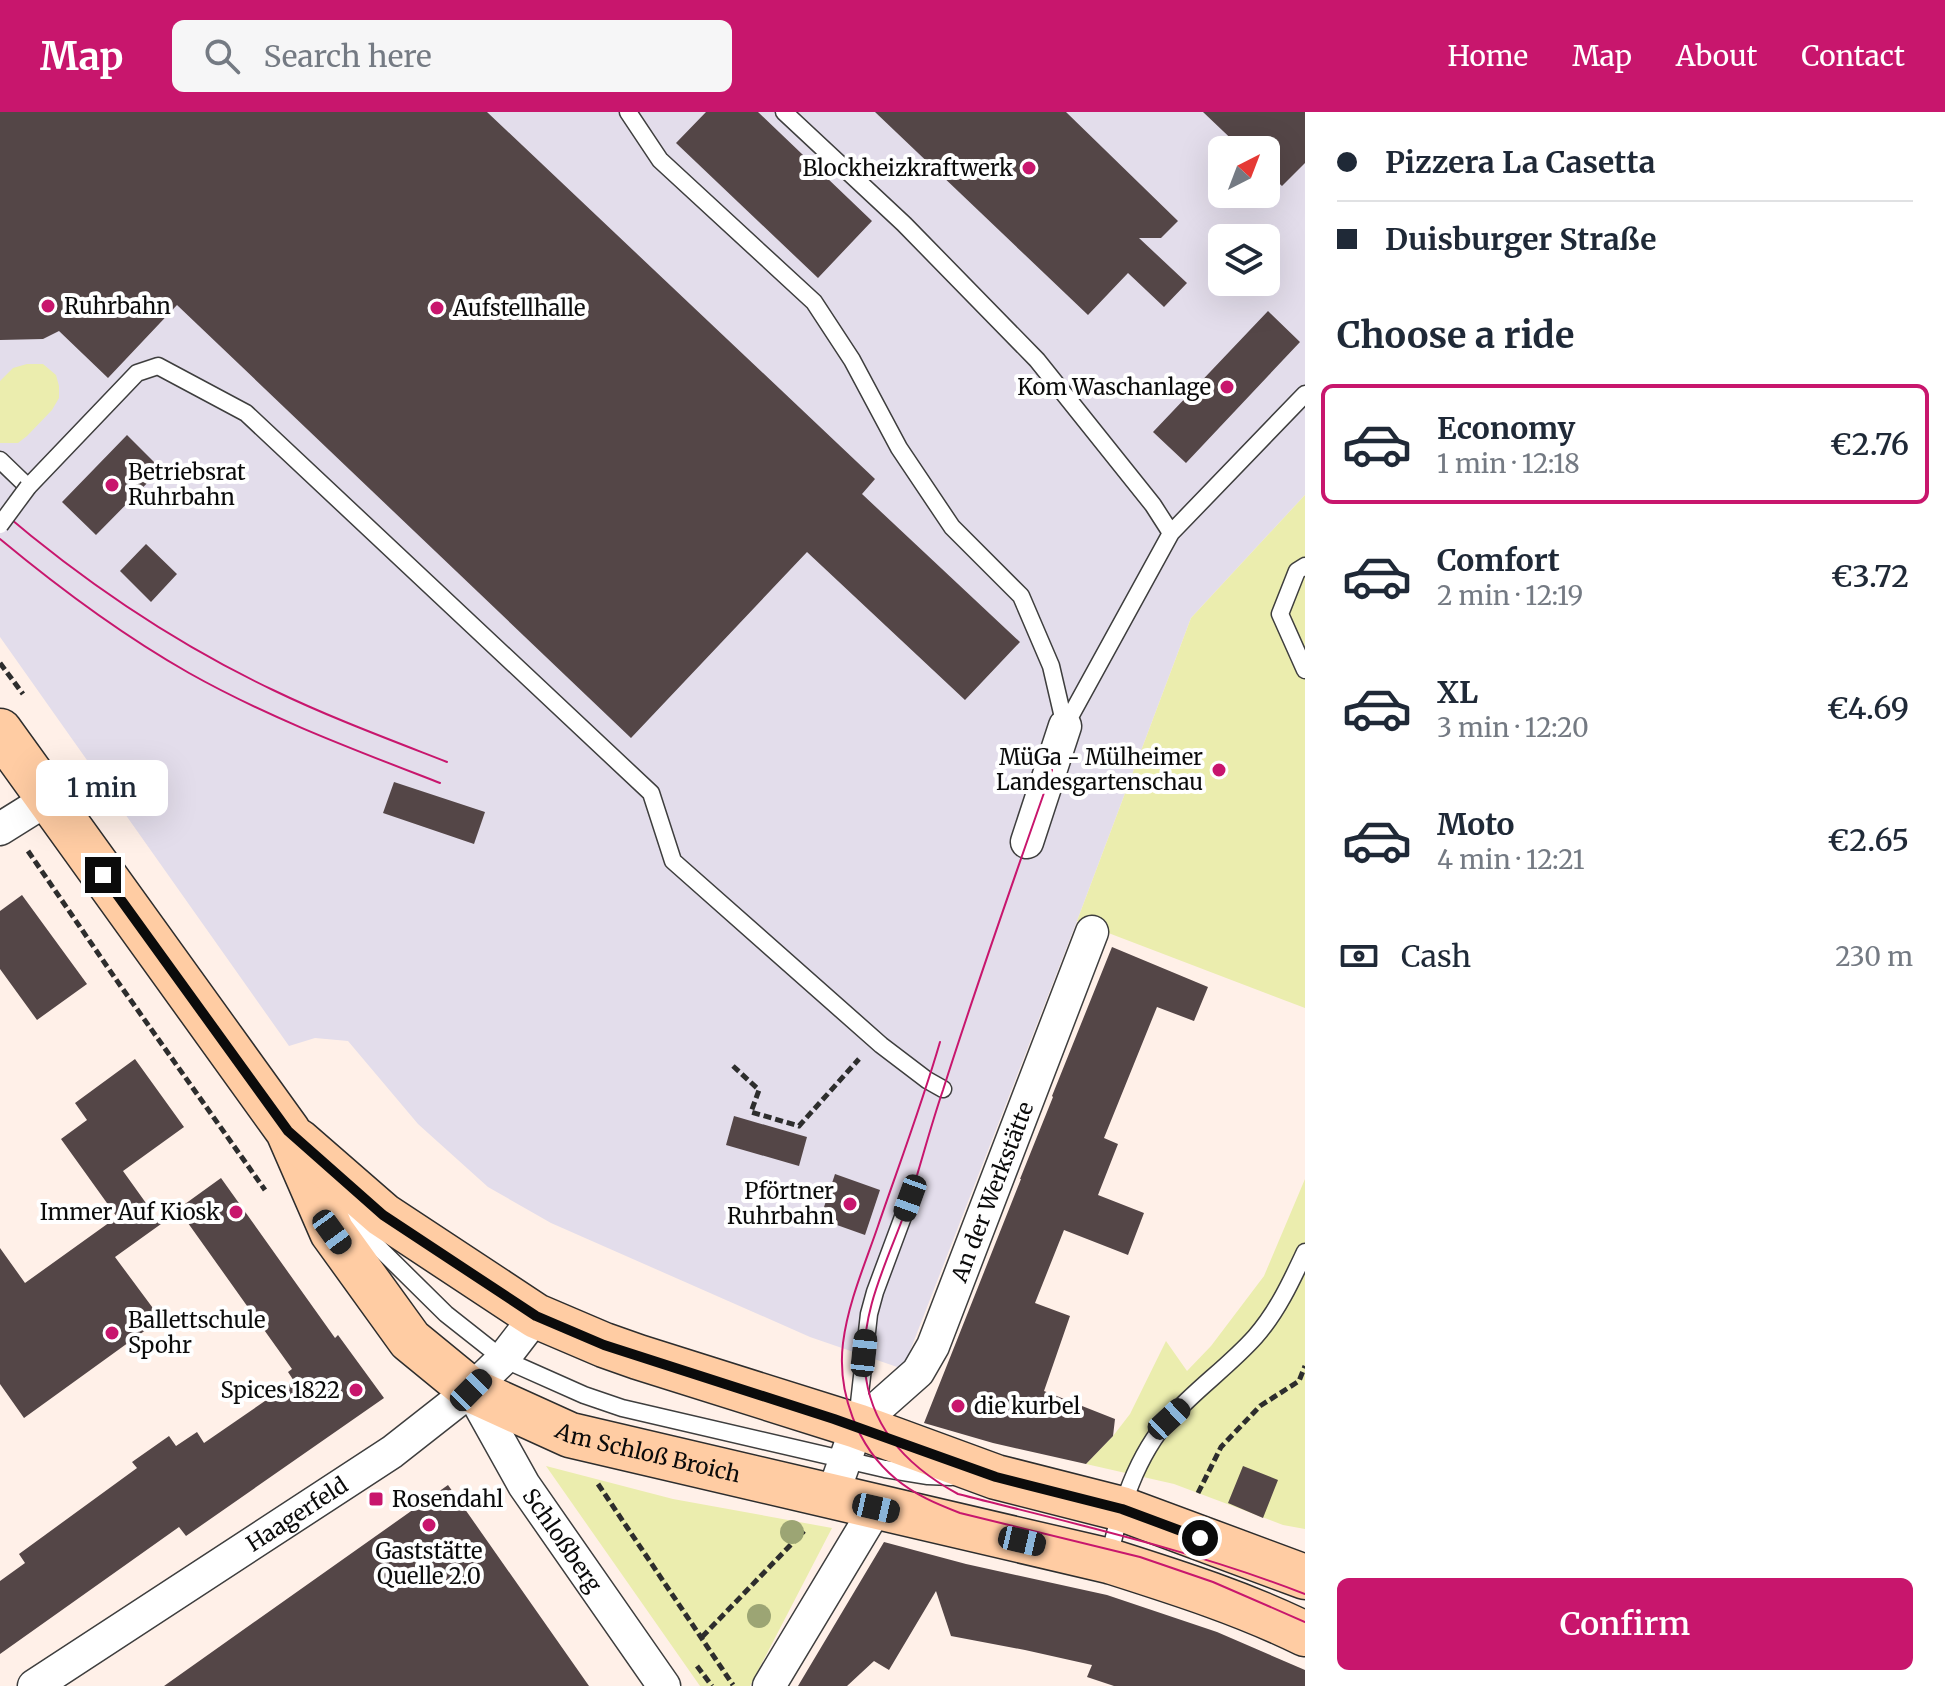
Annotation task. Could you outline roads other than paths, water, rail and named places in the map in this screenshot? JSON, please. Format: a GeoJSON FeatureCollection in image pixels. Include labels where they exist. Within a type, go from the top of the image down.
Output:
{"type":"FeatureCollection","features":[{"type":"Feature","properties":{"kind":"main road"},"geometry":{"type":"LineString","coordinates":[[0,731],[288,1131]]}},
{"type":"Feature","properties":{"kind":"main road","name":"Am Schloß Broich"},"geometry":{"type":"LineString","coordinates":[[288,1131],[383,1215],[536,1316],[638,1357],[835,1477],[876,1508],[1109,1561],[1194,1587],[1305,1634]]}},
{"type":"Feature","properties":{"kind":"main road","name":"Am Schloß Broich"},"geometry":{"type":"LineString","coordinates":[[288,1131],[332,1232],[410,1340],[471,1390],[570,1435],[835,1477],[996,1477],[1122,1509],[1305,1577]]}},
{"type":"Feature","properties":{"kind":"street"},"geometry":{"type":"LineString","coordinates":[[1027,842],[1065,726]]}},
{"type":"Feature","properties":{"kind":"street"},"geometry":{"type":"LineString","coordinates":[[4,826],[48,799]]}},
{"type":"Feature","properties":{"kind":"street","name":"An der Werkstätte"},"geometry":{"type":"LineString","coordinates":[[835,1477],[918,1372],[933,1346],[1092,932]]}},
{"type":"Feature","properties":{"kind":"street","name":"Haagerfeld"},"geometry":{"type":"LineString","coordinates":[[34,1686],[392,1452],[471,1390],[503,1359],[536,1316]]}},
{"type":"Feature","properties":{"kind":"street","name":"Schloßberg"},"geometry":{"type":"LineString","coordinates":[[471,1390],[524,1485],[664,1686]]}},
{"type":"Feature","properties":{"kind":"street"},"geometry":{"type":"LineString","coordinates":[[769,1686],[876,1508]]}},
{"type":"Feature","properties":{"kind":"lane"},"geometry":{"type":"LineString","coordinates":[[628,112],[660,160],[814,302],[852,360],[899,448],[952,527],[1021,596],[1051,666],[1065,726]]}},
{"type":"Feature","properties":{"kind":"lane"},"geometry":{"type":"LineString","coordinates":[[784,112],[904,224],[1037,360],[1153,505],[1171,533]]}},
{"type":"Feature","properties":{"kind":"lane"},"geometry":{"type":"LineString","coordinates":[[0,525],[28,487],[137,373],[158,366],[246,413],[651,793],[673,861],[875,1040],[943,1089]]}},
{"type":"Feature","properties":{"kind":"lane"},"geometry":{"type":"LineString","coordinates":[[1065,726],[1171,533],[1305,394]]}},
{"type":"Feature","properties":{"kind":"lane"},"geometry":{"type":"LineString","coordinates":[[0,460],[28,487]]}},
{"type":"Feature","properties":{"kind":"lane"},"geometry":{"type":"LineString","coordinates":[[1305,566],[1297,571],[1280,614],[1305,670]]}},
{"type":"Feature","properties":{"kind":"lane"},"geometry":{"type":"LineString","coordinates":[[288,1131],[373,1242],[446,1314],[503,1359],[584,1395],[835,1477],[869,1314],[910,1198]]}},
{"type":"Feature","properties":{"kind":"lane"},"geometry":{"type":"LineString","coordinates":[[1109,1561],[1122,1509],[1138,1465],[1169,1419],[1256,1336],[1287,1293],[1305,1252]]}},
{"type":"Feature","properties":{"kind":"tram line"},"geometry":{"type":"LineString","coordinates":[[0,510],[97,586],[200,652],[294,700],[447,762]]}},
{"type":"Feature","properties":{"kind":"tram line"},"geometry":{"type":"LineString","coordinates":[[0,539],[92,610],[189,673],[281,719],[440,783]]}},
{"type":"Feature","properties":{"kind":"tram line"},"geometry":{"type":"LineString","coordinates":[[1052,770],[969,1010],[911,1195],[872,1302],[865,1346],[868,1390],[883,1427],[895,1444],[923,1471],[958,1494],[1176,1551],[1305,1594]]}},
{"type":"Feature","properties":{"kind":"tram line"},"geometry":{"type":"LineString","coordinates":[[940,1042],[845,1328],[843,1380],[853,1417],[870,1451],[903,1485],[926,1499],[960,1513],[1140,1557],[1213,1582],[1305,1622]]}},
{"type":"Feature","properties":{"kind":"place","name":"Blockheizkraftwerk"},"geometry":{"type":"Point","coordinates":[1029,168]}},
{"type":"Feature","properties":{"kind":"place","name":"Ruhrbahn"},"geometry":{"type":"Point","coordinates":[48,306]}},
{"type":"Feature","properties":{"kind":"place","name":"Aufstellhalle"},"geometry":{"type":"Point","coordinates":[437,308]}},
{"type":"Feature","properties":{"kind":"place","name":"Kom Waschanlage"},"geometry":{"type":"Point","coordinates":[1227,387]}},
{"type":"Feature","properties":{"kind":"place","name":"Betriebsrat Ruhrbahn"},"geometry":{"type":"Point","coordinates":[112,485]}},
{"type":"Feature","properties":{"kind":"place","name":"MüGa - Mülheimer Landesgartenschau"},"geometry":{"type":"Point","coordinates":[1219,770]}},
{"type":"Feature","properties":{"kind":"place","name":"Pförtner Ruhrbahn"},"geometry":{"type":"Point","coordinates":[850,1204]}},
{"type":"Feature","properties":{"kind":"place","name":"Immer Auf Kiosk"},"geometry":{"type":"Point","coordinates":[236,1212]}},
{"type":"Feature","properties":{"kind":"place","name":"Ballettschule Spohr"},"geometry":{"type":"Point","coordinates":[112,1333]}},
{"type":"Feature","properties":{"kind":"place","name":"Spices 1822"},"geometry":{"type":"Point","coordinates":[356,1390]}},
{"type":"Feature","properties":{"kind":"place","name":"die kurbel"},"geometry":{"type":"Point","coordinates":[958,1406]}},
{"type":"Feature","properties":{"kind":"place","name":"Rosendahl"},"geometry":{"type":"Point","coordinates":[376,1499]}},
{"type":"Feature","properties":{"kind":"place","name":"Gaststätte Quelle 2.0"},"geometry":{"type":"Point","coordinates":[429,1525]}}]}
